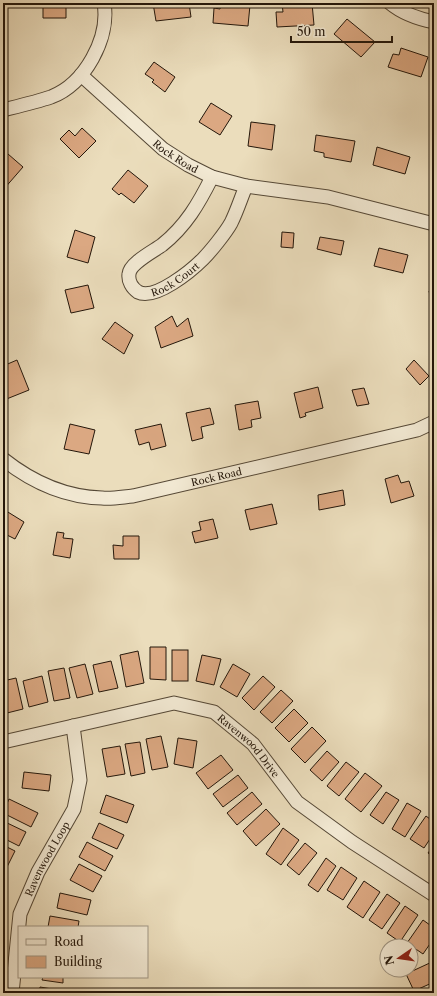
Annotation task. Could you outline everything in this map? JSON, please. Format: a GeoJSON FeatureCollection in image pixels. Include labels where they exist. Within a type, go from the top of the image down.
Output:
{"type":"FeatureCollection","features":[{"type":"Feature","properties":{"kind":"street"},"geometry":{"type":"LineString","coordinates":[[3,110],[52,96],[67,88],[81,75],[96,54],[102,36],[104,3]]}},
{"type":"Feature","properties":{"kind":"street"},"geometry":{"type":"LineString","coordinates":[[390,3],[422,20],[434,22]]}},
{"type":"Feature","properties":{"kind":"street","name":"Rock Road"},"geometry":{"type":"LineString","coordinates":[[81,75],[163,149],[188,165],[212,177],[246,186],[328,197],[434,224]]}},
{"type":"Feature","properties":{"kind":"street","name":"Rock Court"},"geometry":{"type":"LineString","coordinates":[[212,177],[200,201],[183,225],[163,244],[132,267],[129,274],[130,283],[135,289],[142,293],[151,293],[167,286],[204,258],[230,224],[246,186]]}},
{"type":"Feature","properties":{"kind":"street","name":"Rock Road"},"geometry":{"type":"LineString","coordinates":[[3,459],[19,472],[43,485],[72,494],[102,498],[133,496],[417,430],[434,422]]}},
{"type":"Feature","properties":{"kind":"street","name":"Ravenwood Drive"},"geometry":{"type":"LineString","coordinates":[[3,742],[174,703],[214,712],[253,744],[297,802],[352,842],[434,895]]}},
{"type":"Feature","properties":{"kind":"street","name":"Ravenwood Loop"},"geometry":{"type":"LineString","coordinates":[[19,926],[20,914],[38,872],[74,809],[80,780],[73,726]]}},
{"type":"Feature","properties":{"kind":"street","name":"Ravenwood Loop"},"geometry":{"type":"LineString","coordinates":[[12,993],[18,934]]}},
{"type":"Feature","properties":{"kind":"building"},"geometry":{"type":"Polygon","coordinates":[[[43,3],[60,3],[60,6],[66,6],[66,18],[43,18],[43,3]]]}},
{"type":"Feature","properties":{"kind":"building"},"geometry":{"type":"Polygon","coordinates":[[[153,3],[189,3],[191,17],[156,21],[153,3]]]}},
{"type":"Feature","properties":{"kind":"building"},"geometry":{"type":"Polygon","coordinates":[[[221,3],[250,5],[248,26],[213,23],[214,8],[220,9],[221,3]]]}},
{"type":"Feature","properties":{"kind":"building"},"geometry":{"type":"Polygon","coordinates":[[[282,3],[312,3],[314,25],[277,27],[276,12],[283,12],[282,3]]]}},
{"type":"Feature","properties":{"kind":"building"},"geometry":{"type":"Polygon","coordinates":[[[347,19],[375,42],[361,57],[334,34],[347,19]]]}},
{"type":"Feature","properties":{"kind":"building"},"geometry":{"type":"Polygon","coordinates":[[[401,48],[428,57],[421,77],[388,67],[393,54],[399,55],[401,48]]]}},
{"type":"Feature","properties":{"kind":"building"},"geometry":{"type":"Polygon","coordinates":[[[154,62],[175,77],[165,92],[152,82],[154,80],[145,74],[154,62]]]}},
{"type":"Feature","properties":{"kind":"building"},"geometry":{"type":"Polygon","coordinates":[[[211,103],[232,116],[220,135],[199,122],[211,103]]]}},
{"type":"Feature","properties":{"kind":"building"},"geometry":{"type":"Polygon","coordinates":[[[251,122],[275,125],[272,150],[248,146],[251,122]]]}},
{"type":"Feature","properties":{"kind":"building"},"geometry":{"type":"Polygon","coordinates":[[[82,128],[96,141],[79,158],[60,139],[69,130],[75,136],[82,128]]]}},
{"type":"Feature","properties":{"kind":"building"},"geometry":{"type":"Polygon","coordinates":[[[316,135],[355,141],[351,162],[324,157],[324,153],[314,151],[316,135]]]}},
{"type":"Feature","properties":{"kind":"building"},"geometry":{"type":"Polygon","coordinates":[[[377,147],[410,157],[405,174],[373,165],[377,147]]]}},
{"type":"Feature","properties":{"kind":"building"},"geometry":{"type":"Polygon","coordinates":[[[8,154],[23,167],[3,190],[3,160],[8,154]]]}},
{"type":"Feature","properties":{"kind":"building"},"geometry":{"type":"Polygon","coordinates":[[[128,170],[148,186],[134,203],[121,193],[119,195],[112,189],[128,170]]]}},
{"type":"Feature","properties":{"kind":"building"},"geometry":{"type":"Polygon","coordinates":[[[75,230],[95,237],[88,263],[67,257],[75,230]]]}},
{"type":"Feature","properties":{"kind":"building"},"geometry":{"type":"Polygon","coordinates":[[[282,232],[294,233],[293,248],[281,247],[282,232]]]}},
{"type":"Feature","properties":{"kind":"building"},"geometry":{"type":"Polygon","coordinates":[[[320,237],[344,241],[341,255],[317,249],[320,237]]]}},
{"type":"Feature","properties":{"kind":"building"},"geometry":{"type":"Polygon","coordinates":[[[379,248],[408,255],[403,273],[374,266],[379,248]]]}},
{"type":"Feature","properties":{"kind":"building"},"geometry":{"type":"Polygon","coordinates":[[[88,285],[94,308],[71,313],[65,290],[88,285]]]}},
{"type":"Feature","properties":{"kind":"building"},"geometry":{"type":"Polygon","coordinates":[[[434,290],[434,312],[429,291],[434,290]]]}},
{"type":"Feature","properties":{"kind":"building"},"geometry":{"type":"Polygon","coordinates":[[[3,303],[6,315],[3,315],[3,303]]]}},
{"type":"Feature","properties":{"kind":"building"},"geometry":{"type":"Polygon","coordinates":[[[172,316],[177,327],[188,318],[193,336],[161,348],[155,327],[172,316]]]}},
{"type":"Feature","properties":{"kind":"building"},"geometry":{"type":"Polygon","coordinates":[[[115,322],[133,335],[124,354],[102,339],[115,322]]]}},
{"type":"Feature","properties":{"kind":"building"},"geometry":{"type":"Polygon","coordinates":[[[17,360],[29,390],[4,400],[3,384],[5,383],[3,377],[3,366],[17,360]]]}},
{"type":"Feature","properties":{"kind":"building"},"geometry":{"type":"Polygon","coordinates":[[[414,360],[429,376],[420,385],[406,369],[414,360]]]}},
{"type":"Feature","properties":{"kind":"building"},"geometry":{"type":"Polygon","coordinates":[[[318,387],[323,408],[305,413],[306,416],[300,418],[294,393],[318,387]]]}},
{"type":"Feature","properties":{"kind":"building"},"geometry":{"type":"Polygon","coordinates":[[[364,388],[369,404],[357,406],[352,390],[364,388]]]}},
{"type":"Feature","properties":{"kind":"building"},"geometry":{"type":"Polygon","coordinates":[[[258,401],[261,418],[251,420],[252,427],[239,430],[235,405],[258,401]]]}},
{"type":"Feature","properties":{"kind":"building"},"geometry":{"type":"Polygon","coordinates":[[[210,408],[214,424],[201,427],[203,438],[192,441],[186,413],[210,408]]]}},
{"type":"Feature","properties":{"kind":"building"},"geometry":{"type":"Polygon","coordinates":[[[70,424],[95,430],[89,454],[64,449],[70,424]]]}},
{"type":"Feature","properties":{"kind":"building"},"geometry":{"type":"Polygon","coordinates":[[[161,424],[166,446],[151,450],[149,442],[139,445],[135,430],[161,424]]]}},
{"type":"Feature","properties":{"kind":"building"},"geometry":{"type":"Polygon","coordinates":[[[398,475],[401,483],[409,481],[414,496],[391,503],[385,479],[398,475]]]}},
{"type":"Feature","properties":{"kind":"building"},"geometry":{"type":"Polygon","coordinates":[[[343,490],[345,505],[319,510],[318,495],[343,490]]]}},
{"type":"Feature","properties":{"kind":"building"},"geometry":{"type":"Polygon","coordinates":[[[272,504],[277,524],[250,530],[245,510],[272,504]]]}},
{"type":"Feature","properties":{"kind":"building"},"geometry":{"type":"Polygon","coordinates":[[[3,509],[24,522],[15,539],[3,533],[3,509]]]}},
{"type":"Feature","properties":{"kind":"building"},"geometry":{"type":"Polygon","coordinates":[[[213,519],[218,538],[195,543],[192,532],[201,530],[199,522],[213,519]]]}},
{"type":"Feature","properties":{"kind":"building"},"geometry":{"type":"Polygon","coordinates":[[[57,532],[64,533],[63,538],[73,539],[70,558],[53,555],[57,532]]]}},
{"type":"Feature","properties":{"kind":"building"},"geometry":{"type":"Polygon","coordinates":[[[123,536],[139,536],[139,559],[114,559],[113,545],[123,546],[123,536]]]}},
{"type":"Feature","properties":{"kind":"building"},"geometry":{"type":"Polygon","coordinates":[[[150,647],[166,647],[166,680],[150,679],[150,647]]]}},
{"type":"Feature","properties":{"kind":"building"},"geometry":{"type":"Polygon","coordinates":[[[172,650],[188,650],[188,681],[172,681],[172,650]]]}},
{"type":"Feature","properties":{"kind":"building"},"geometry":{"type":"Polygon","coordinates":[[[138,651],[144,683],[126,687],[120,655],[138,651]]]}},
{"type":"Feature","properties":{"kind":"building"},"geometry":{"type":"Polygon","coordinates":[[[202,655],[221,659],[214,685],[196,681],[202,655]]]}},
{"type":"Feature","properties":{"kind":"building"},"geometry":{"type":"Polygon","coordinates":[[[111,661],[118,688],[99,692],[93,665],[111,661]]]}},
{"type":"Feature","properties":{"kind":"building"},"geometry":{"type":"Polygon","coordinates":[[[85,664],[93,694],[77,698],[69,668],[85,664]]]}},
{"type":"Feature","properties":{"kind":"building"},"geometry":{"type":"Polygon","coordinates":[[[233,664],[250,674],[237,697],[220,687],[233,664]]]}},
{"type":"Feature","properties":{"kind":"building"},"geometry":{"type":"Polygon","coordinates":[[[64,668],[70,698],[54,701],[48,671],[64,668]]]}},
{"type":"Feature","properties":{"kind":"building"},"geometry":{"type":"Polygon","coordinates":[[[42,676],[48,702],[29,707],[23,681],[42,676]]]}},
{"type":"Feature","properties":{"kind":"building"},"geometry":{"type":"Polygon","coordinates":[[[263,676],[275,687],[254,710],[242,698],[263,676]]]}},
{"type":"Feature","properties":{"kind":"building"},"geometry":{"type":"Polygon","coordinates":[[[16,678],[23,709],[7,713],[3,695],[3,681],[16,678]]]}},
{"type":"Feature","properties":{"kind":"building"},"geometry":{"type":"Polygon","coordinates":[[[281,690],[293,701],[272,723],[260,712],[281,690]]]}},
{"type":"Feature","properties":{"kind":"building"},"geometry":{"type":"Polygon","coordinates":[[[294,709],[308,723],[289,742],[275,728],[294,709]]]}},
{"type":"Feature","properties":{"kind":"building"},"geometry":{"type":"Polygon","coordinates":[[[312,727],[326,741],[305,763],[291,749],[312,727]]]}},
{"type":"Feature","properties":{"kind":"building"},"geometry":{"type":"Polygon","coordinates":[[[161,736],[168,767],[152,770],[146,739],[161,736]]]}},
{"type":"Feature","properties":{"kind":"building"},"geometry":{"type":"Polygon","coordinates":[[[178,738],[197,741],[193,768],[174,764],[178,738]]]}},
{"type":"Feature","properties":{"kind":"building"},"geometry":{"type":"Polygon","coordinates":[[[140,742],[145,773],[131,776],[125,744],[140,742]]]}},
{"type":"Feature","properties":{"kind":"building"},"geometry":{"type":"Polygon","coordinates":[[[120,746],[125,774],[107,777],[102,749],[120,746]]]}},
{"type":"Feature","properties":{"kind":"building"},"geometry":{"type":"Polygon","coordinates":[[[327,751],[339,762],[322,781],[310,770],[327,751]]]}},
{"type":"Feature","properties":{"kind":"building"},"geometry":{"type":"Polygon","coordinates":[[[221,755],[233,770],[208,789],[196,773],[221,755]]]}},
{"type":"Feature","properties":{"kind":"building"},"geometry":{"type":"Polygon","coordinates":[[[346,762],[359,772],[339,796],[327,786],[346,762]]]}},
{"type":"Feature","properties":{"kind":"building"},"geometry":{"type":"Polygon","coordinates":[[[24,772],[51,775],[49,791],[22,788],[24,772]]]}},
{"type":"Feature","properties":{"kind":"building"},"geometry":{"type":"Polygon","coordinates":[[[365,773],[382,786],[361,812],[345,799],[365,773]]]}},
{"type":"Feature","properties":{"kind":"building"},"geometry":{"type":"Polygon","coordinates":[[[238,775],[248,788],[223,807],[213,794],[238,775]]]}},
{"type":"Feature","properties":{"kind":"building"},"geometry":{"type":"Polygon","coordinates":[[[252,792],[262,804],[237,825],[227,813],[252,792]]]}},
{"type":"Feature","properties":{"kind":"building"},"geometry":{"type":"Polygon","coordinates":[[[386,792],[399,800],[383,824],[370,815],[386,792]]]}},
{"type":"Feature","properties":{"kind":"building"},"geometry":{"type":"Polygon","coordinates":[[[106,795],[134,805],[127,823],[100,813],[106,795]]]}},
{"type":"Feature","properties":{"kind":"building"},"geometry":{"type":"Polygon","coordinates":[[[9,799],[38,813],[31,827],[3,813],[9,799]]]}},
{"type":"Feature","properties":{"kind":"building"},"geometry":{"type":"Polygon","coordinates":[[[407,803],[421,811],[405,837],[392,829],[407,803]]]}},
{"type":"Feature","properties":{"kind":"building"},"geometry":{"type":"Polygon","coordinates":[[[266,809],[280,824],[256,846],[243,831],[266,809]]]}},
{"type":"Feature","properties":{"kind":"building"},"geometry":{"type":"Polygon","coordinates":[[[426,816],[434,822],[434,833],[424,848],[410,839],[426,816]]]}},
{"type":"Feature","properties":{"kind":"building"},"geometry":{"type":"Polygon","coordinates":[[[3,821],[26,832],[19,846],[3,838],[3,821]]]}},
{"type":"Feature","properties":{"kind":"building"},"geometry":{"type":"Polygon","coordinates":[[[99,823],[124,835],[117,849],[92,838],[99,823]]]}},
{"type":"Feature","properties":{"kind":"building"},"geometry":{"type":"Polygon","coordinates":[[[283,828],[299,840],[281,865],[266,854],[283,828]]]}},
{"type":"Feature","properties":{"kind":"building"},"geometry":{"type":"Polygon","coordinates":[[[87,842],[113,856],[105,871],[79,857],[87,842]]]}},
{"type":"Feature","properties":{"kind":"building"},"geometry":{"type":"Polygon","coordinates":[[[305,843],[317,853],[299,875],[287,865],[305,843]]]}},
{"type":"Feature","properties":{"kind":"building"},"geometry":{"type":"Polygon","coordinates":[[[3,845],[15,851],[6,869],[3,867],[3,845]]]}},
{"type":"Feature","properties":{"kind":"building"},"geometry":{"type":"Polygon","coordinates":[[[434,845],[434,857],[428,853],[434,845]]]}},
{"type":"Feature","properties":{"kind":"building"},"geometry":{"type":"Polygon","coordinates":[[[326,858],[336,866],[318,892],[308,885],[326,858]]]}},
{"type":"Feature","properties":{"kind":"building"},"geometry":{"type":"Polygon","coordinates":[[[79,864],[102,876],[93,892],[70,880],[79,864]]]}},
{"type":"Feature","properties":{"kind":"building"},"geometry":{"type":"Polygon","coordinates":[[[341,867],[357,878],[343,900],[327,890],[341,867]]]}},
{"type":"Feature","properties":{"kind":"building"},"geometry":{"type":"Polygon","coordinates":[[[364,881],[380,892],[363,918],[347,907],[364,881]]]}},
{"type":"Feature","properties":{"kind":"building"},"geometry":{"type":"Polygon","coordinates":[[[60,893],[91,900],[87,915],[57,908],[60,893]]]}},
{"type":"Feature","properties":{"kind":"building"},"geometry":{"type":"Polygon","coordinates":[[[387,894],[400,903],[382,929],[369,920],[387,894]]]}},
{"type":"Feature","properties":{"kind":"building"},"geometry":{"type":"Polygon","coordinates":[[[405,906],[418,915],[403,938],[394,938],[387,933],[405,906]]]}},
{"type":"Feature","properties":{"kind":"building"},"geometry":{"type":"Polygon","coordinates":[[[50,916],[79,921],[78,926],[48,926],[50,916]]]}},
{"type":"Feature","properties":{"kind":"building"},"geometry":{"type":"Polygon","coordinates":[[[423,920],[434,928],[434,938],[423,954],[419,951],[419,938],[410,938],[423,920]]]}},
{"type":"Feature","properties":{"kind":"building"},"geometry":{"type":"Polygon","coordinates":[[[434,961],[434,982],[414,991],[408,978],[419,978],[419,968],[434,961]]]}},
{"type":"Feature","properties":{"kind":"building"},"geometry":{"type":"Polygon","coordinates":[[[43,978],[63,978],[63,983],[42,980],[43,978]]]}},
{"type":"Feature","properties":{"kind":"building"},"geometry":{"type":"Polygon","coordinates":[[[40,987],[64,991],[64,993],[39,993],[40,987]]]}}]}
